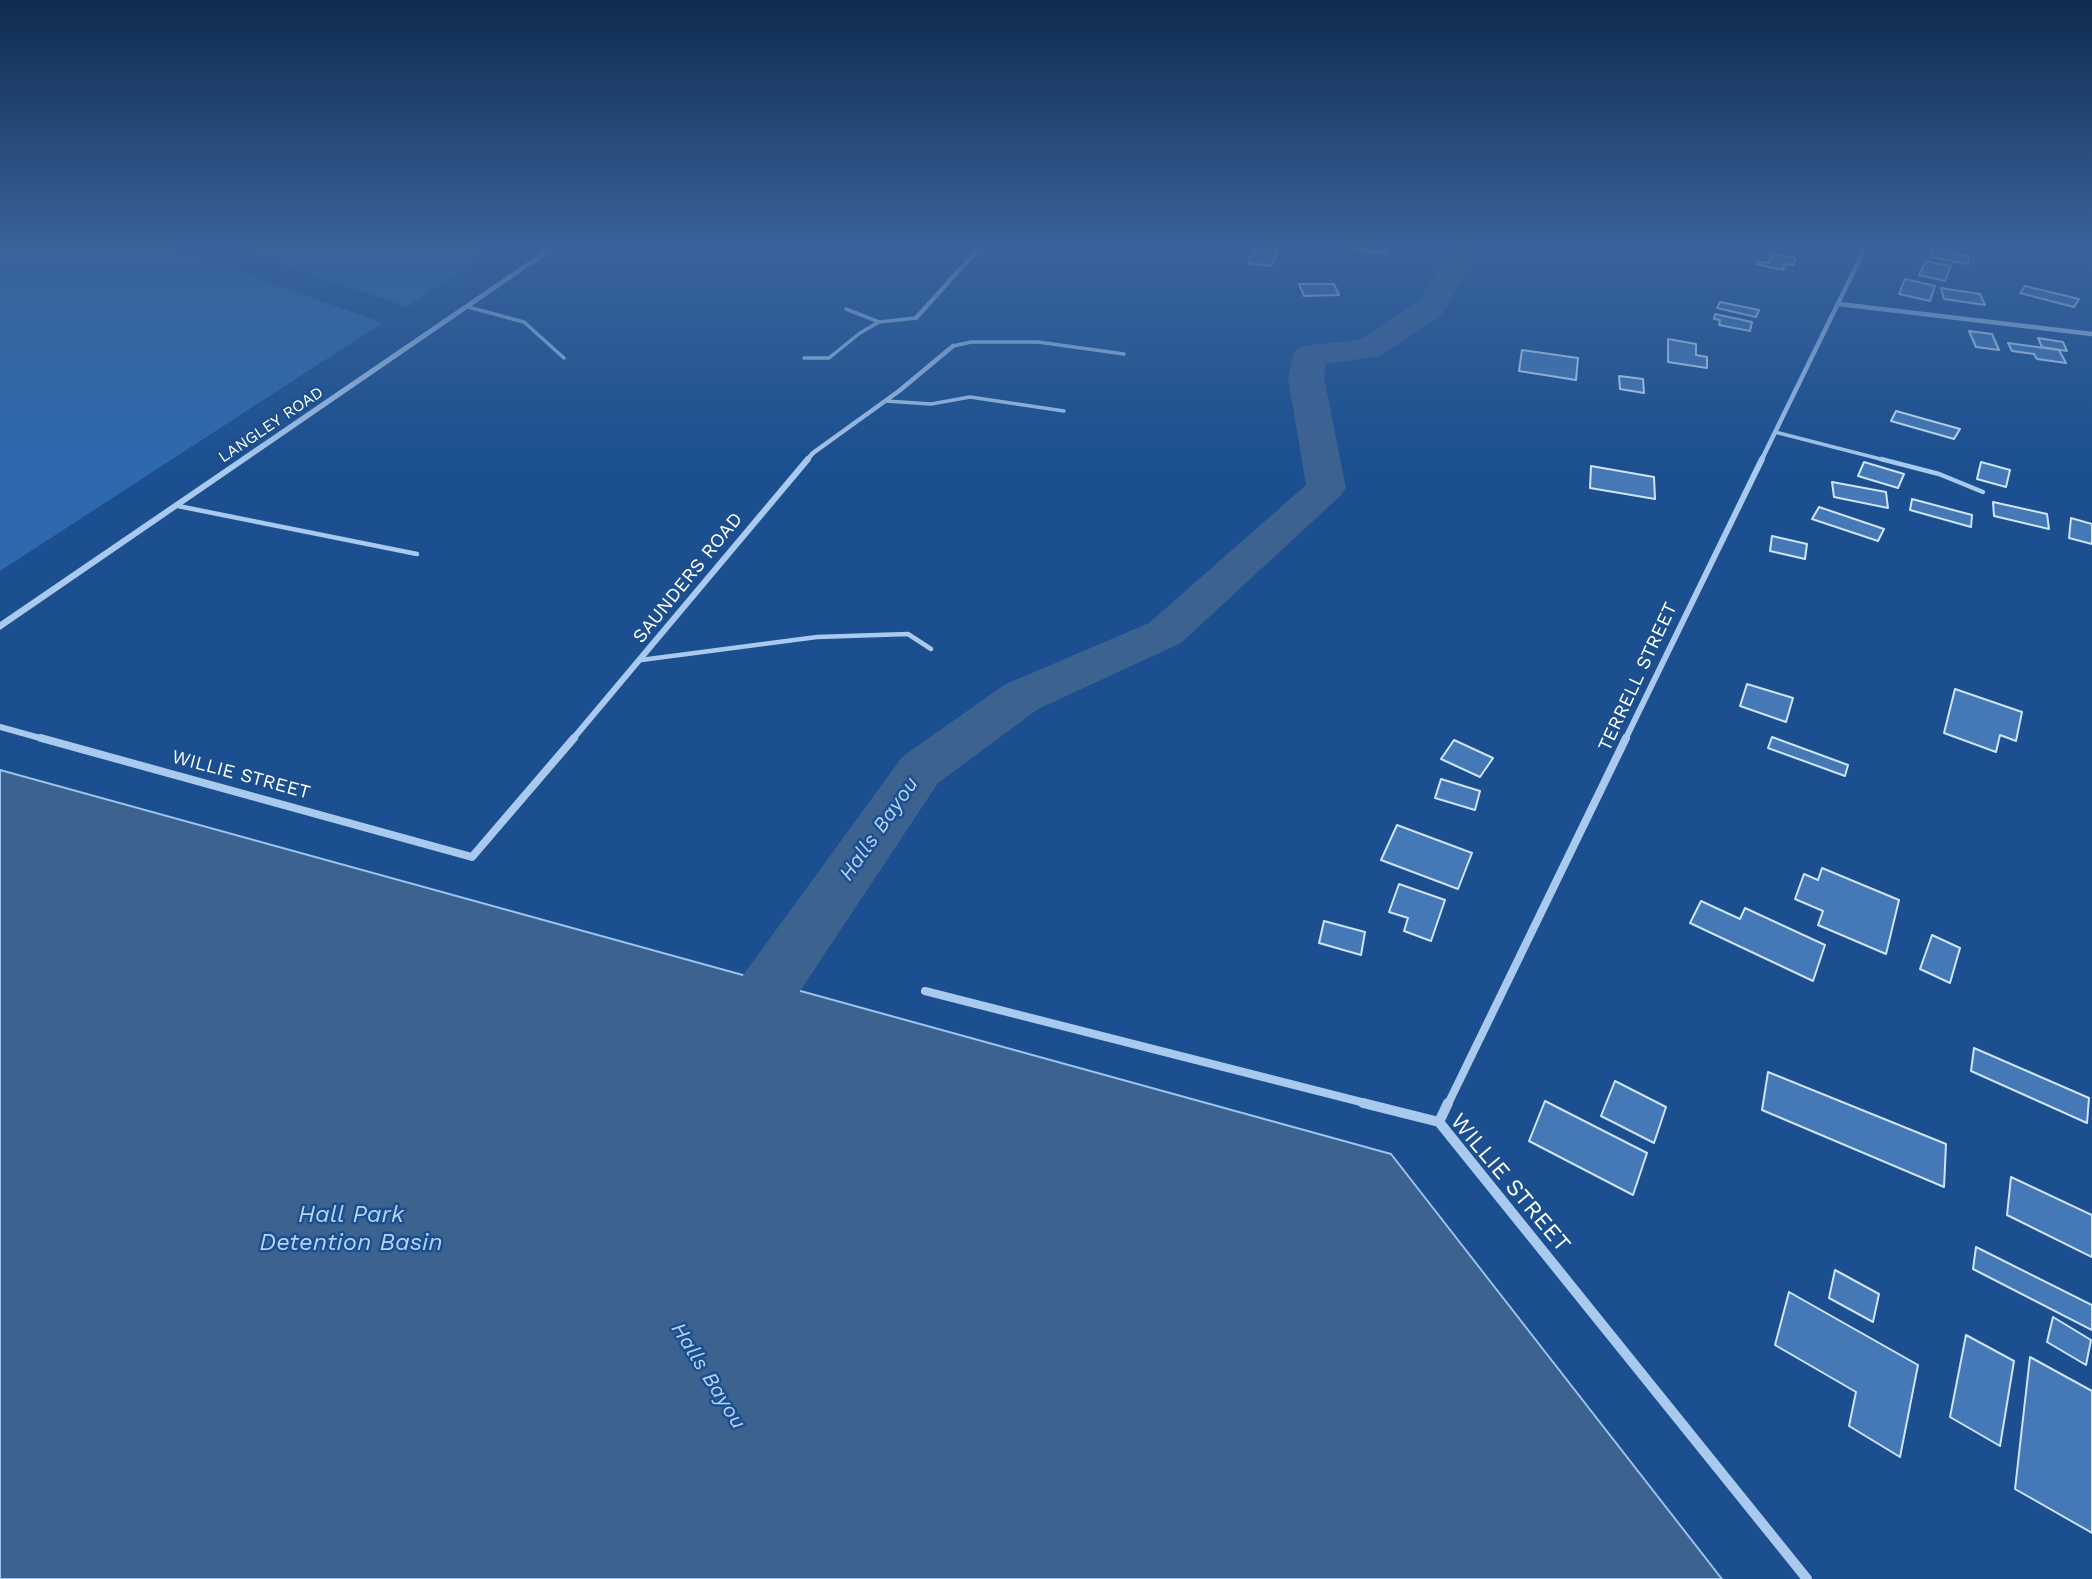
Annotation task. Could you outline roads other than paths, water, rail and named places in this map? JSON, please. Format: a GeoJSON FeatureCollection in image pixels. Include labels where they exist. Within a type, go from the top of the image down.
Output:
{"type":"FeatureCollection","features":[{"type":"Feature","properties":{"kind":"street","name":"LANGLEY ROAD"},"geometry":{"type":"LineString","coordinates":[[0,627],[450,320]]}},
{"type":"Feature","properties":{"kind":"street","name":"TERRELL STREET"},"geometry":{"type":"LineString","coordinates":[[1439,1122],[1831,320]]}},
{"type":"Feature","properties":{"kind":"street"},"geometry":{"type":"LineString","coordinates":[[1971,320],[2092,334]]}},
{"type":"Feature","properties":{"kind":"street","name":"SAUNDERS ROAD"},"geometry":{"type":"LineString","coordinates":[[472,857],[813,453],[886,401],[953,346]]}},
{"type":"Feature","properties":{"kind":"street","name":"WILLIE STREET"},"geometry":{"type":"LineString","coordinates":[[0,727],[472,857]]}},
{"type":"Feature","properties":{"kind":"street","name":"WILLIE STREET"},"geometry":{"type":"LineString","coordinates":[[925,991],[1439,1122],[1807,1579]]}},
{"type":"Feature","properties":{"kind":"lane"},"geometry":{"type":"LineString","coordinates":[[515,320],[524,322],[564,358]]}},
{"type":"Feature","properties":{"kind":"lane"},"geometry":{"type":"LineString","coordinates":[[873,320],[879,322]]}},
{"type":"Feature","properties":{"kind":"lane"},"geometry":{"type":"LineString","coordinates":[[804,358],[829,358],[860,333],[879,322],[900,320]]}},
{"type":"Feature","properties":{"kind":"lane"},"geometry":{"type":"LineString","coordinates":[[953,346],[971,342],[1038,342],[1124,354]]}},
{"type":"Feature","properties":{"kind":"lane"},"geometry":{"type":"LineString","coordinates":[[886,401],[931,404],[970,397],[1064,411]]}},
{"type":"Feature","properties":{"kind":"lane"},"geometry":{"type":"LineString","coordinates":[[1775,432],[1939,474],[1983,492]]}},
{"type":"Feature","properties":{"kind":"lane"},"geometry":{"type":"LineString","coordinates":[[178,506],[417,554]]}},
{"type":"Feature","properties":{"kind":"lane"},"geometry":{"type":"LineString","coordinates":[[641,660],[830,637],[908,634],[932,649]]}},
{"type":"Feature","properties":{"kind":"water","name":"Hall Park Detention Basin"},"geometry":{"type":"Polygon","coordinates":[[[0,770],[1391,1154],[1722,1579],[0,1579],[0,770]]]}},
{"type":"Feature","properties":{"kind":"waterway","name":"Halls Bayou"},"geometry":{"type":"LineString","coordinates":[[731,1042],[920,770],[1021,697],[1165,633],[1326,488],[1306,378],[1310,355],[1368,349],[1412,320]]}}]}
